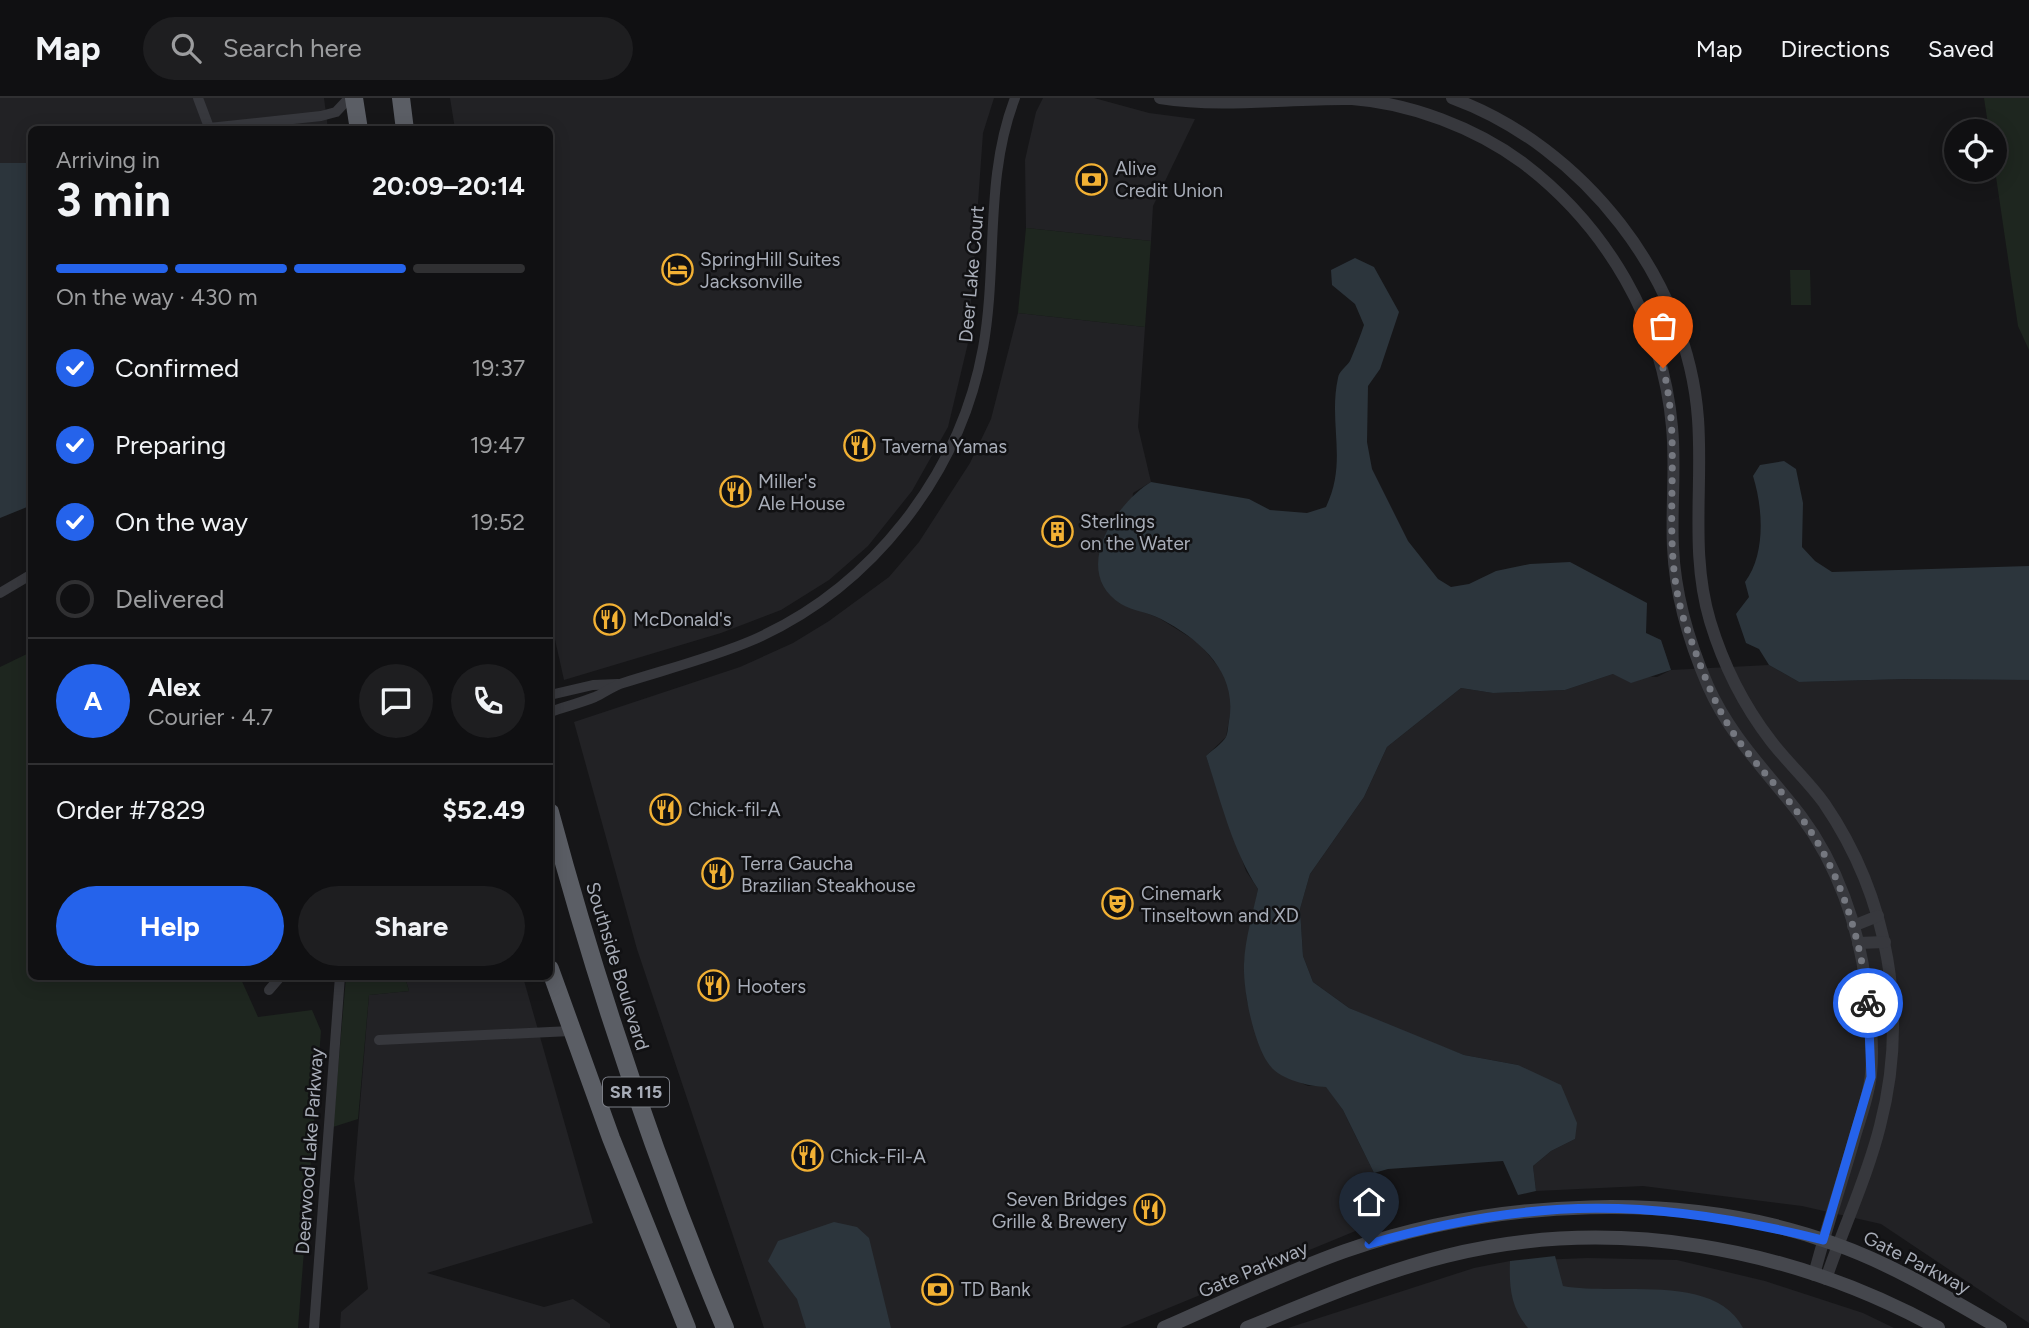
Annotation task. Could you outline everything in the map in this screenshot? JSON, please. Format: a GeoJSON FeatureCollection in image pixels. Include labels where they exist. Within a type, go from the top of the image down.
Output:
{"type":"FeatureCollection","features":[{"type":"Feature","properties":{"kind":"highway"},"geometry":{"type":"LineString","coordinates":[[352,98],[358,126]]}},
{"type":"Feature","properties":{"kind":"highway"},"geometry":{"type":"LineString","coordinates":[[401,98],[404,126]]}},
{"type":"Feature","properties":{"kind":"highway","name":"Southside Boulevard"},"geometry":{"type":"LineString","coordinates":[[553,822],[637,1097],[685,1233],[724,1328]]}},
{"type":"Feature","properties":{"kind":"highway","name":"SR 115"},"geometry":{"type":"LineString","coordinates":[[553,979],[687,1328]]}},
{"type":"Feature","properties":{"kind":"highway"},"geometry":{"type":"LineString","coordinates":[[667,1278],[676,1328]]}},
{"type":"Feature","properties":{"kind":"main road","name":"Gate Parkway"},"geometry":{"type":"LineString","coordinates":[[1164,1328],[1346,1251],[1440,1224],[1500,1213],[1574,1207],[1630,1208],[1723,1217],[1830,1242],[2000,1328]]}},
{"type":"Feature","properties":{"kind":"main road"},"geometry":{"type":"LineString","coordinates":[[1247,1328],[1402,1269],[1448,1255],[1535,1242],[1675,1242],[1737,1251],[1820,1277],[1900,1307],[1938,1328]]}},
{"type":"Feature","properties":{"kind":"street"},"geometry":{"type":"LineString","coordinates":[[198,98],[208,126]]}},
{"type":"Feature","properties":{"kind":"street"},"geometry":{"type":"LineString","coordinates":[[235,126],[321,116],[336,112],[352,98]]}},
{"type":"Feature","properties":{"kind":"street","name":"Deer Lake Court"},"geometry":{"type":"LineString","coordinates":[[553,711],[593,698],[618,684],[722,653],[767,633],[809,609],[879,551],[923,496],[956,435],[977,376],[988,314],[996,167],[1015,98]]}},
{"type":"Feature","properties":{"kind":"street"},"geometry":{"type":"LineString","coordinates":[[1160,98],[1212,103],[1305,100],[1375,102],[1414,111],[1463,129],[1518,159],[1538,174],[1597,235],[1628,281],[1663,368],[1673,432],[1673,551],[1685,622],[1718,705],[1736,737],[1800,815],[1825,853],[1858,943],[1869,1010],[1871,1077],[1820,1277]]}},
{"type":"Feature","properties":{"kind":"street"},"geometry":{"type":"LineString","coordinates":[[1452,98],[1510,125],[1552,155],[1608,208],[1657,280],[1690,368],[1699,430],[1697,538],[1704,597],[1711,624],[1738,689],[1771,741],[1803,776],[1836,822],[1859,867],[1878,916],[1893,990],[1890,1081],[1879,1130],[1830,1242]]}},
{"type":"Feature","properties":{"kind":"street"},"geometry":{"type":"LineString","coordinates":[[1518,159],[1534,141]]}},
{"type":"Feature","properties":{"kind":"street"},"geometry":{"type":"LineString","coordinates":[[1538,174],[1552,155]]}},
{"type":"Feature","properties":{"kind":"street"},"geometry":{"type":"LineString","coordinates":[[1673,432],[1699,430]]}},
{"type":"Feature","properties":{"kind":"street"},"geometry":{"type":"LineString","coordinates":[[0,593],[28,576]]}},
{"type":"Feature","properties":{"kind":"street","name":"Deer Lake Court"},"geometry":{"type":"LineString","coordinates":[[553,694],[593,685],[618,684]]}},
{"type":"Feature","properties":{"kind":"street"},"geometry":{"type":"LineString","coordinates":[[1753,759],[1771,741]]}},
{"type":"Feature","properties":{"kind":"street"},"geometry":{"type":"LineString","coordinates":[[1853,926],[1878,916]]}},
{"type":"Feature","properties":{"kind":"street"},"geometry":{"type":"LineString","coordinates":[[1858,943],[1885,942]]}},
{"type":"Feature","properties":{"kind":"street"},"geometry":{"type":"LineString","coordinates":[[269,989],[277,980]]}},
{"type":"Feature","properties":{"kind":"street","name":"Deerwood Lake Parkway"},"geometry":{"type":"LineString","coordinates":[[314,1328],[340,980]]}},
{"type":"Feature","properties":{"kind":"street"},"geometry":{"type":"LineString","coordinates":[[379,1040],[571,1031]]}},
{"type":"Feature","properties":{"kind":"shaded area"},"geometry":{"type":"Polygon","coordinates":[[[0,98],[324,98],[328,126],[28,126],[28,163],[0,163],[0,98]]]}},
{"type":"Feature","properties":{"kind":"shaded area"},"geometry":{"type":"Polygon","coordinates":[[[450,98],[994,98],[983,133],[968,343],[948,427],[912,491],[868,546],[829,580],[781,610],[721,633],[564,680],[553,630],[553,126],[455,126],[450,98]]]}},
{"type":"Feature","properties":{"kind":"shaded area"},"geometry":{"type":"Polygon","coordinates":[[[1043,98],[1094,98],[1149,113],[1195,119],[1153,206],[1151,241],[1026,228],[1025,160],[1036,112],[1043,98]]]}},
{"type":"Feature","properties":{"kind":"shaded area"},"geometry":{"type":"Polygon","coordinates":[[[1984,98],[2029,98],[2029,350],[2018,326],[1997,182],[2007,182],[2007,119],[1987,119],[1984,98]]]}},
{"type":"Feature","properties":{"kind":"shaded area"},"geometry":{"type":"Polygon","coordinates":[[[0,163],[28,163],[28,507],[0,518],[0,163]]]}},
{"type":"Feature","properties":{"kind":"shaded area"},"geometry":{"type":"Polygon","coordinates":[[[1026,228],[1151,241],[1145,327],[1018,313],[1026,228]]]}},
{"type":"Feature","properties":{"kind":"shaded area"},"geometry":{"type":"Polygon","coordinates":[[[1355,258],[1374,267],[1399,312],[1380,369],[1368,386],[1367,442],[1372,469],[1408,541],[1438,579],[1451,587],[1469,584],[1496,571],[1530,564],[1570,562],[1647,603],[1646,633],[1661,640],[1671,670],[1631,683],[1613,674],[1565,690],[1493,693],[1461,688],[1387,747],[1364,797],[1310,874],[1300,909],[1303,956],[1313,982],[1349,1008],[1464,1055],[1518,1065],[1561,1085],[1577,1123],[1575,1139],[1551,1151],[1533,1166],[1536,1191],[1518,1195],[1503,1161],[1388,1169],[1374,1173],[1343,1110],[1326,1087],[1286,1078],[1268,1063],[1254,1029],[1244,975],[1246,945],[1258,889],[1234,841],[1206,756],[1227,735],[1230,704],[1228,688],[1213,660],[1190,637],[1161,619],[1121,604],[1106,590],[1099,575],[1103,539],[1112,522],[1137,492],[1151,482],[1249,499],[1270,510],[1307,513],[1326,507],[1336,474],[1335,411],[1338,378],[1350,361],[1364,325],[1355,304],[1332,285],[1331,270],[1355,258]]]}},
{"type":"Feature","properties":{"kind":"shaded area"},"geometry":{"type":"Polygon","coordinates":[[[1790,270],[1810,270],[1811,305],[1791,305],[1790,270]]]}},
{"type":"Feature","properties":{"kind":"shaded area"},"geometry":{"type":"Polygon","coordinates":[[[1018,313],[1145,327],[1138,427],[1151,482],[1133,493],[1120,603],[1159,618],[1199,643],[1226,676],[1232,704],[1226,737],[1206,756],[1246,871],[1258,889],[1244,964],[1247,1001],[1261,1045],[1297,1081],[1308,1086],[1326,1086],[1343,1110],[1374,1173],[1387,1218],[1120,1328],[764,1328],[637,949],[574,722],[740,667],[793,643],[829,621],[889,577],[919,542],[970,463],[991,419],[1018,313]]]}},
{"type":"Feature","properties":{"kind":"shaded area"},"geometry":{"type":"Polygon","coordinates":[[[1784,461],[1796,469],[1803,503],[1802,547],[1815,561],[1832,572],[2029,566],[2029,680],[1799,682],[1769,665],[1759,649],[1746,643],[1736,614],[1749,597],[1745,582],[1757,558],[1761,530],[1759,502],[1753,476],[1760,465],[1784,461]]]}},
{"type":"Feature","properties":{"kind":"shaded area"},"geometry":{"type":"Polygon","coordinates":[[[28,653],[28,980],[241,980],[258,1017],[312,1010],[321,1031],[298,1328],[0,1328],[0,667],[28,653]]]}},
{"type":"Feature","properties":{"kind":"shaded area"},"geometry":{"type":"Polygon","coordinates":[[[1769,665],[1799,682],[2029,680],[2029,1323],[1881,1224],[1802,1206],[1643,1186],[1536,1191],[1533,1166],[1551,1151],[1575,1139],[1518,1065],[1464,1055],[1403,1032],[1349,1008],[1313,982],[1303,956],[1300,909],[1310,874],[1364,797],[1387,747],[1461,688],[1493,693],[1565,690],[1613,674],[1657,677],[1671,670],[1769,665]]]}},
{"type":"Feature","properties":{"kind":"shaded area"},"geometry":{"type":"Polygon","coordinates":[[[346,980],[406,980],[409,991],[369,995],[358,1119],[333,1127],[346,980]]]}},
{"type":"Feature","properties":{"kind":"shaded area"},"geometry":{"type":"Polygon","coordinates":[[[406,980],[524,980],[593,1223],[427,1273],[544,1307],[573,1299],[610,1324],[610,1328],[340,1328],[341,1312],[368,1289],[354,1179],[369,995],[409,991],[406,980]]]}},
{"type":"Feature","properties":{"kind":"shaded area"},"geometry":{"type":"Polygon","coordinates":[[[834,1222],[857,1227],[869,1238],[891,1328],[806,1328],[797,1299],[768,1261],[778,1241],[834,1222]]]}},
{"type":"Feature","properties":{"kind":"shaded area"},"geometry":{"type":"Polygon","coordinates":[[[1555,1256],[1563,1286],[1687,1293],[1710,1299],[1729,1311],[1743,1328],[1528,1328],[1512,1297],[1510,1261],[1555,1256]]]}},
{"type":"Feature","properties":{"kind":"shaded area"},"geometry":{"type":"Polygon","coordinates":[[[1588,1258],[1677,1260],[1765,1281],[1863,1313],[1894,1328],[1288,1328],[1474,1268],[1510,1261],[1588,1258]]]}},
{"type":"Feature","properties":{"kind":"way so far"},"geometry":{"type":"LineString","coordinates":[[1663,368],[1673,432],[1673,551],[1685,622],[1708,686],[1736,737],[1791,804],[1825,853],[1853,926],[1862,960],[1868,1003]]}},
{"type":"Feature","properties":{"kind":"place","name":"Alive Credit Union"},"geometry":{"type":"Point","coordinates":[1092,179]}},
{"type":"Feature","properties":{"kind":"place","name":"SpringHill Suites Jacksonville"},"geometry":{"type":"Point","coordinates":[677,270]}},
{"type":"Feature","properties":{"kind":"place","name":"Taverna Yamas"},"geometry":{"type":"Point","coordinates":[859,446]}},
{"type":"Feature","properties":{"kind":"place","name":"Miller's Ale House"},"geometry":{"type":"Point","coordinates":[735,492]}},
{"type":"Feature","properties":{"kind":"place","name":"Sterlings on the Water"},"geometry":{"type":"Point","coordinates":[1057,532]}},
{"type":"Feature","properties":{"kind":"place","name":"McDonald's"},"geometry":{"type":"Point","coordinates":[610,619]}},
{"type":"Feature","properties":{"kind":"place","name":"Chick-fil-A"},"geometry":{"type":"Point","coordinates":[665,809]}},
{"type":"Feature","properties":{"kind":"place","name":"Terra Gaucha Brazilian Steakhouse"},"geometry":{"type":"Point","coordinates":[718,874]}},
{"type":"Feature","properties":{"kind":"place","name":"Cinemark Tinseltown and XD"},"geometry":{"type":"Point","coordinates":[1118,904]}},
{"type":"Feature","properties":{"kind":"place","name":"Hooters"},"geometry":{"type":"Point","coordinates":[714,986]}},
{"type":"Feature","properties":{"kind":"place","name":"Chick-Fil-A"},"geometry":{"type":"Point","coordinates":[807,1156]}},
{"type":"Feature","properties":{"kind":"place","name":"Seven Bridges Grille & Brewery"},"geometry":{"type":"Point","coordinates":[1150,1210]}},
{"type":"Feature","properties":{"kind":"place","name":"TD Bank"},"geometry":{"type":"Point","coordinates":[938,1289]}},
{"type":"Feature","properties":{"kind":"route"},"geometry":{"type":"LineString","coordinates":[[1369,1244],[1460,1220],[1500,1213],[1574,1207],[1625,1207],[1723,1217],[1823,1240],[1871,1077],[1868,1003]]}}]}
